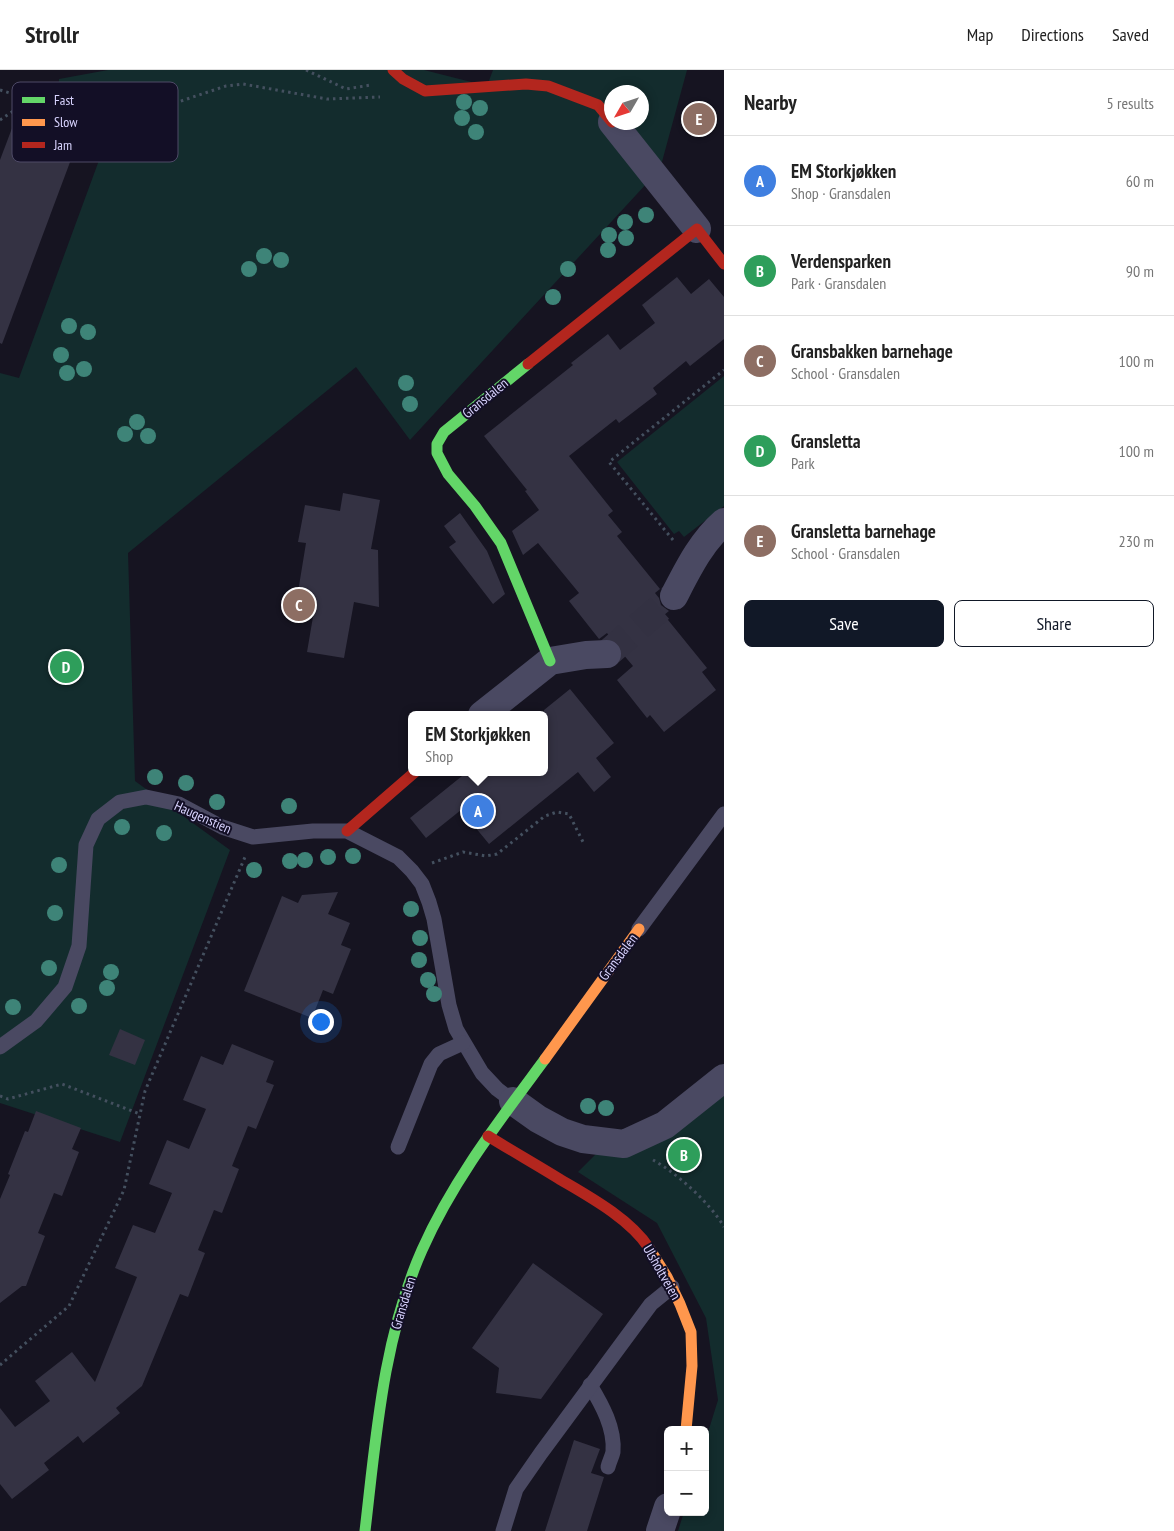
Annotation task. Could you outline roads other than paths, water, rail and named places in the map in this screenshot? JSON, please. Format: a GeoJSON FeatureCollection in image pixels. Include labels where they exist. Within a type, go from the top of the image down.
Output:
{"type":"FeatureCollection","features":[{"type":"Feature","properties":{"kind":"street"},"geometry":{"type":"LineString","coordinates":[[393,70],[403,79],[425,91],[526,84],[548,86],[598,105],[604,112]]}},
{"type":"Feature","properties":{"kind":"street"},"geometry":{"type":"LineString","coordinates":[[618,130],[724,264]]}},
{"type":"Feature","properties":{"kind":"street","name":"Gransdalen"},"geometry":{"type":"LineString","coordinates":[[550,661],[501,543],[475,506],[448,474],[437,453],[437,444],[444,432],[458,420],[696,229]]}},
{"type":"Feature","properties":{"kind":"street"},"geometry":{"type":"LineString","coordinates":[[674,596],[697,552],[724,522]]}},
{"type":"Feature","properties":{"kind":"street"},"geometry":{"type":"LineString","coordinates":[[487,711],[550,661],[586,655],[607,654]]}},
{"type":"Feature","properties":{"kind":"street"},"geometry":{"type":"LineString","coordinates":[[347,831],[410,776]]}},
{"type":"Feature","properties":{"kind":"street","name":"Gransdalen"},"geometry":{"type":"LineString","coordinates":[[365,1531],[389,1355],[410,1280],[422,1250],[470,1162],[639,929]]}},
{"type":"Feature","properties":{"kind":"street"},"geometry":{"type":"LineString","coordinates":[[513,1101],[538,1119],[562,1132],[583,1139],[624,1144],[664,1125],[724,1078]]}},
{"type":"Feature","properties":{"kind":"street","name":"Ulsholtveien"},"geometry":{"type":"LineString","coordinates":[[488,1136],[596,1201],[624,1222],[643,1240],[672,1287],[691,1332],[692,1366],[686,1426]]}},
{"type":"Feature","properties":{"kind":"street"},"geometry":{"type":"LineString","coordinates":[[660,1531],[665,1516]]}},
{"type":"Feature","properties":{"kind":"lane","name":"Haugenstien"},"geometry":{"type":"LineString","coordinates":[[0,1047],[36,1021],[65,987],[79,946],[86,845],[98,818],[120,802],[146,797],[179,804],[222,827],[254,837],[313,831],[347,831],[398,857],[412,870],[422,884],[434,919],[449,1005],[456,1029],[482,1073],[497,1089],[513,1101]]}},
{"type":"Feature","properties":{"kind":"lane","name":"Gransdalen"},"geometry":{"type":"LineString","coordinates":[[639,929],[724,814]]}},
{"type":"Feature","properties":{"kind":"lane"},"geometry":{"type":"LineString","coordinates":[[398,1147],[431,1064],[439,1054],[464,1043]]}},
{"type":"Feature","properties":{"kind":"lane"},"geometry":{"type":"LineString","coordinates":[[503,1531],[516,1489],[541,1452],[650,1304],[672,1287]]}},
{"type":"Feature","properties":{"kind":"lane"},"geometry":{"type":"LineString","coordinates":[[590,1385],[603,1406],[612,1435],[613,1453],[608,1467]]}},
{"type":"Feature","properties":{"kind":"tunnel"},"geometry":{"type":"LineString","coordinates":[[607,654],[674,596]]}},
{"type":"Feature","properties":{"kind":"place","name":"Gransletta barnehage"},"geometry":{"type":"Point","coordinates":[699,119]}},
{"type":"Feature","properties":{"kind":"place","name":"Gransbakken barnehage"},"geometry":{"type":"Point","coordinates":[299,605]}},
{"type":"Feature","properties":{"kind":"place","name":"Gransletta"},"geometry":{"type":"Point","coordinates":[66,667]}},
{"type":"Feature","properties":{"kind":"place","name":"EM Storkjøkken"},"geometry":{"type":"Point","coordinates":[478,811]}},
{"type":"Feature","properties":{"kind":"place","name":"Verdensparken"},"geometry":{"type":"Point","coordinates":[684,1155]}}]}
